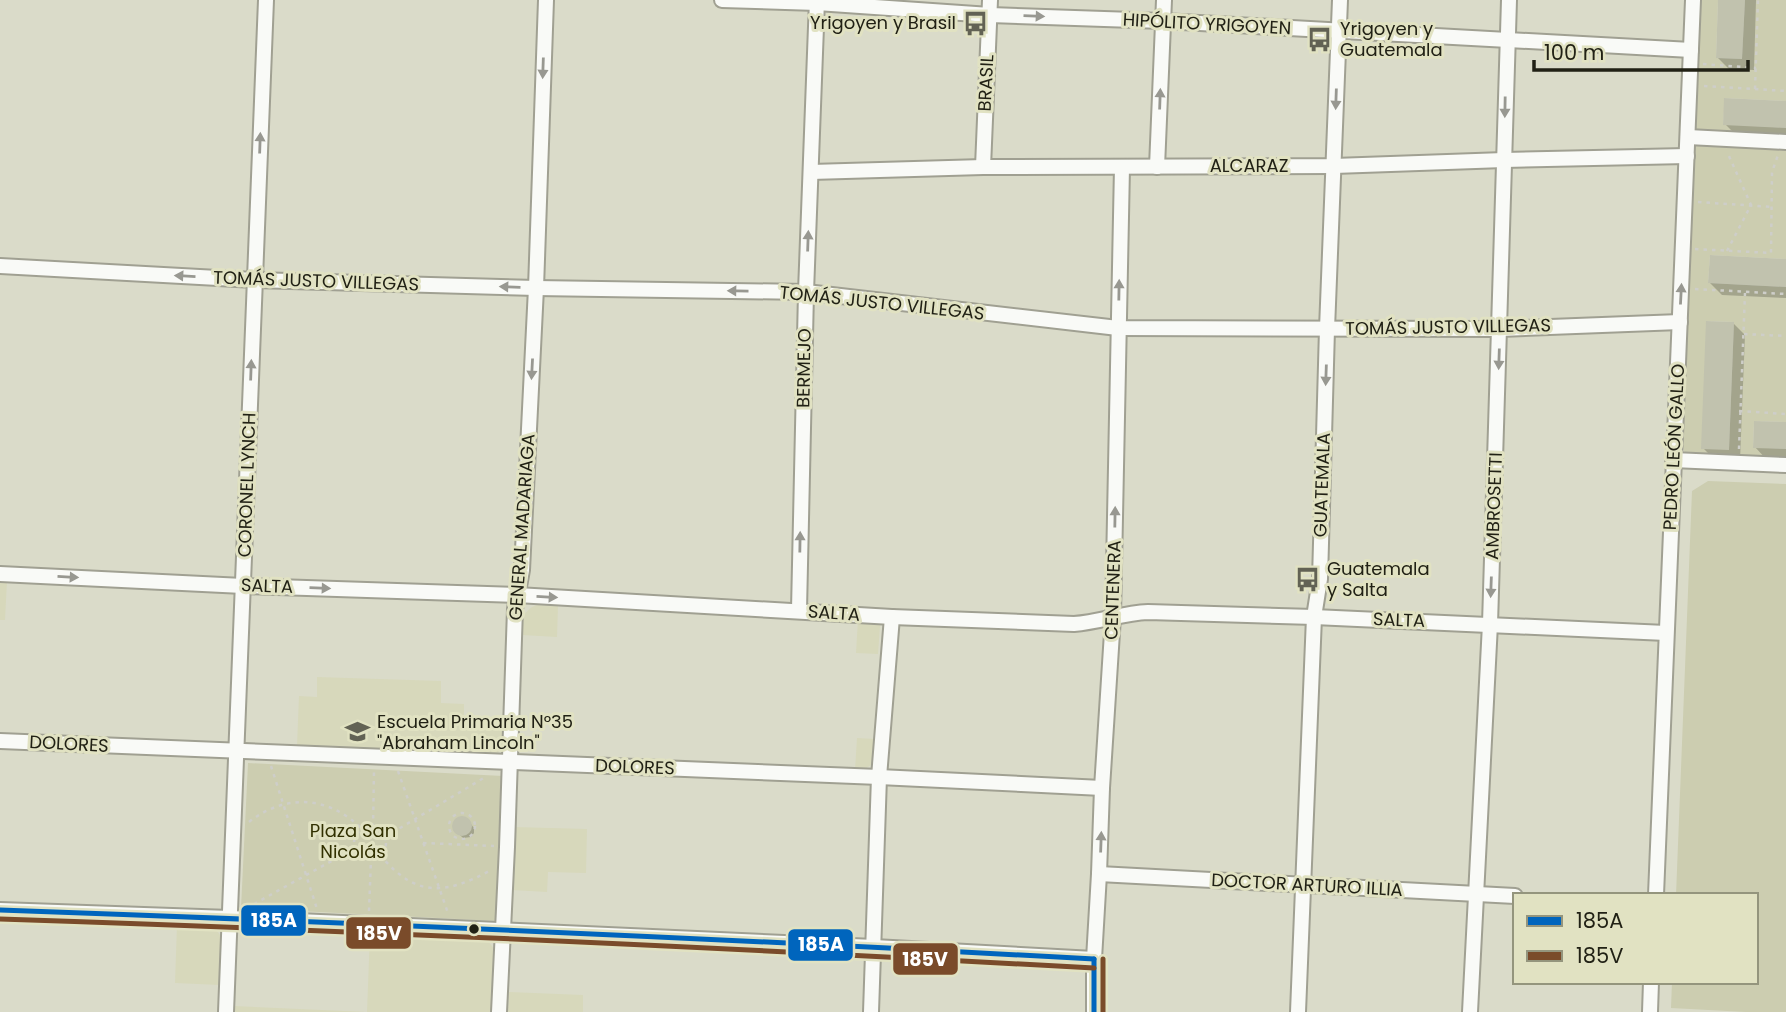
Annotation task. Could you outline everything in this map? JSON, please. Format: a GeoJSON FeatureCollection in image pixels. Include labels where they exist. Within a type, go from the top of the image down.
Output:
{"type":"FeatureCollection","features":[{"type":"Feature","properties":{"kind":"street","name":"CORONEL LYNCH"},"geometry":{"type":"LineString","coordinates":[[226,1012],[266,0]]}},
{"type":"Feature","properties":{"kind":"street","name":"GENERAL MADARIAGA"},"geometry":{"type":"LineString","coordinates":[[499,1012],[517,595],[522,570],[536,288],[546,0]]}},
{"type":"Feature","properties":{"kind":"street","name":"HIPÓLITO YRIGOYEN"},"geometry":{"type":"LineString","coordinates":[[722,0],[990,7],[1163,21],[1507,39],[1691,56]]}},
{"type":"Feature","properties":{"kind":"street"},"geometry":{"type":"LineString","coordinates":[[1157,167],[1164,0]]}},
{"type":"Feature","properties":{"kind":"street","name":"GUATEMALA"},"geometry":{"type":"LineString","coordinates":[[1298,1012],[1314,617],[1320,579],[1340,0]]}},
{"type":"Feature","properties":{"kind":"street","name":"AMBROSETTI"},"geometry":{"type":"LineString","coordinates":[[1470,1012],[1490,624],[1509,0]]}},
{"type":"Feature","properties":{"kind":"street","name":"PEDRO LEÓN GALLO"},"geometry":{"type":"LineString","coordinates":[[1656,893],[1693,0]]}},
{"type":"Feature","properties":{"kind":"street","name":"BERMEJO"},"geometry":{"type":"LineString","coordinates":[[799,610],[806,292],[817,1]]}},
{"type":"Feature","properties":{"kind":"street","name":"BRASIL"},"geometry":{"type":"LineString","coordinates":[[983,167],[990,7]]}},
{"type":"Feature","properties":{"kind":"street"},"geometry":{"type":"LineString","coordinates":[[1688,137],[1785,142]]}},
{"type":"Feature","properties":{"kind":"street","name":"ALCARAZ"},"geometry":{"type":"LineString","coordinates":[[811,172],[983,167],[1334,166],[1687,156]]}},
{"type":"Feature","properties":{"kind":"street","name":"CENTENERA"},"geometry":{"type":"LineString","coordinates":[[1094,1012],[1102,789],[1113,617],[1122,167]]}},
{"type":"Feature","properties":{"kind":"street","name":"TOMÁS JUSTO VILLEGAS"},"geometry":{"type":"LineString","coordinates":[[0,266],[254,280],[806,292],[1118,328],[1500,328],[1680,322]]}},
{"type":"Feature","properties":{"kind":"street"},"geometry":{"type":"LineString","coordinates":[[1673,460],[1786,465]]}},
{"type":"Feature","properties":{"kind":"street","name":"SALTA"},"geometry":{"type":"LineString","coordinates":[[0,574],[243,586],[517,595],[892,617],[1074,624],[1095,622],[1131,612],[1148,612],[1666,633]]}},
{"type":"Feature","properties":{"kind":"street"},"geometry":{"type":"LineString","coordinates":[[871,1012],[879,777],[892,617]]}},
{"type":"Feature","properties":{"kind":"street","name":"DOLORES"},"geometry":{"type":"LineString","coordinates":[[0,741],[879,777],[1102,789]]}},
{"type":"Feature","properties":{"kind":"street","name":"DOCTOR ARTURO ILLIA"},"geometry":{"type":"LineString","coordinates":[[1100,874],[1513,896]]}},
{"type":"Feature","properties":{"kind":"street"},"geometry":{"type":"LineString","coordinates":[[0,910],[874,947],[1094,960]]}},
{"type":"Feature","properties":{"kind":"street"},"geometry":{"type":"LineString","coordinates":[[1650,1012],[1651,984]]}},
{"type":"Feature","properties":{"kind":"path"},"geometry":{"type":"LineString","coordinates":[[1755,89],[1758,0]]}},
{"type":"Feature","properties":{"kind":"path"},"geometry":{"type":"LineString","coordinates":[[1691,56],[1756,68]]}},
{"type":"Feature","properties":{"kind":"path"},"geometry":{"type":"LineString","coordinates":[[1690,85],[1786,91]]}},
{"type":"Feature","properties":{"kind":"path"},"geometry":{"type":"LineString","coordinates":[[1720,139],[1751,205]]}},
{"type":"Feature","properties":{"kind":"path"},"geometry":{"type":"LineString","coordinates":[[1683,249],[1771,253],[1772,172],[1785,142]]}},
{"type":"Feature","properties":{"kind":"path"},"geometry":{"type":"LineString","coordinates":[[1685,201],[1772,207]]}},
{"type":"Feature","properties":{"kind":"path"},"geometry":{"type":"LineString","coordinates":[[1727,251],[1751,205]]}},
{"type":"Feature","properties":{"kind":"path"},"geometry":{"type":"LineString","coordinates":[[1681,288],[1786,295]]}},
{"type":"Feature","properties":{"kind":"path"},"geometry":{"type":"LineString","coordinates":[[1739,463],[1745,292]]}},
{"type":"Feature","properties":{"kind":"path"},"geometry":{"type":"LineString","coordinates":[[1743,334],[1786,336]]}},
{"type":"Feature","properties":{"kind":"path"},"geometry":{"type":"LineString","coordinates":[[1739,411],[1786,414]]}},
{"type":"Feature","properties":{"kind":"path"},"geometry":{"type":"LineString","coordinates":[[266,752],[322,922]]}},
{"type":"Feature","properties":{"kind":"path"},"geometry":{"type":"LineString","coordinates":[[373,827],[375,757]]}},
{"type":"Feature","properties":{"kind":"path"},"geometry":{"type":"LineString","coordinates":[[393,758],[453,929]]}},
{"type":"Feature","properties":{"kind":"path"},"geometry":{"type":"LineString","coordinates":[[384,837],[485,776]]}},
{"type":"Feature","properties":{"kind":"path"},"geometry":{"type":"LineString","coordinates":[[233,836],[250,820],[274,807],[311,801],[342,812],[362,829]]}},
{"type":"Feature","properties":{"kind":"path"},"geometry":{"type":"LineString","coordinates":[[462,812],[473,818],[476,827],[472,835],[461,839],[452,835],[449,827],[451,818],[462,812]]}},
{"type":"Feature","properties":{"kind":"path"},"geometry":{"type":"LineString","coordinates":[[373,827],[384,837],[385,847],[380,855],[371,859],[361,856],[355,848],[355,837],[362,829],[373,827]]}},
{"type":"Feature","properties":{"kind":"path"},"geometry":{"type":"LineString","coordinates":[[461,839],[462,845]]}},
{"type":"Feature","properties":{"kind":"path"},"geometry":{"type":"LineString","coordinates":[[424,843],[462,845],[506,854]]}},
{"type":"Feature","properties":{"kind":"path"},"geometry":{"type":"LineString","coordinates":[[251,905],[355,848]]}},
{"type":"Feature","properties":{"kind":"path"},"geometry":{"type":"LineString","coordinates":[[380,855],[391,869],[408,881],[426,888],[447,888],[466,882],[506,854]]}},
{"type":"Feature","properties":{"kind":"path"},"geometry":{"type":"LineString","coordinates":[[368,925],[371,859]]}},
{"type":"Feature","properties":{"kind":"shaded area"},"geometry":{"type":"Polygon","coordinates":[[[0,581],[7,581],[5,620],[0,620],[0,581]]]}},
{"type":"Feature","properties":{"kind":"shaded area"},"geometry":{"type":"Polygon","coordinates":[[[537,605],[558,605],[557,637],[522,635],[524,614],[537,605]]]}},
{"type":"Feature","properties":{"kind":"shaded area"},"geometry":{"type":"Polygon","coordinates":[[[858,619],[878,621],[878,654],[856,653],[858,619]]]}},
{"type":"Feature","properties":{"kind":"shaded area"},"geometry":{"type":"Polygon","coordinates":[[[317,677],[441,681],[441,703],[464,704],[464,724],[505,726],[505,745],[498,753],[297,746],[299,696],[317,697],[317,677]]]}},
{"type":"Feature","properties":{"kind":"shaded area"},"geometry":{"type":"Polygon","coordinates":[[[857,738],[875,739],[874,759],[871,765],[862,771],[855,770],[857,738]]]}},
{"type":"Feature","properties":{"kind":"shaded area"},"geometry":{"type":"Polygon","coordinates":[[[514,827],[587,829],[586,873],[548,872],[547,892],[512,890],[514,827]]]}},
{"type":"Feature","properties":{"kind":"shaded area"},"geometry":{"type":"Polygon","coordinates":[[[177,925],[208,926],[218,932],[222,938],[220,985],[175,983],[177,925]]]}},
{"type":"Feature","properties":{"kind":"shaded area"},"geometry":{"type":"Polygon","coordinates":[[[370,933],[482,938],[496,951],[494,1012],[367,1012],[370,933]]]}},
{"type":"Feature","properties":{"kind":"shaded area"},"geometry":{"type":"Polygon","coordinates":[[[509,992],[583,995],[583,1012],[508,1012],[509,992]]]}},
{"type":"Feature","properties":{"kind":"shaded area"},"geometry":{"type":"Polygon","coordinates":[[[234,1006],[367,1012],[234,1012],[234,1006]]]}},
{"type":"Feature","properties":{"kind":"green space"},"geometry":{"type":"Polygon","coordinates":[[[1700,0],[1718,0],[1716,58],[1742,59],[1745,0],[1786,0],[1786,101],[1725,98],[1723,124],[1786,128],[1786,259],[1710,255],[1708,283],[1786,287],[1786,422],[1754,421],[1753,447],[1786,449],[1786,460],[1685,454],[1683,447],[1700,0]],[[1706,321],[1729,450],[1734,322],[1706,321]]]}},
{"type":"Feature","properties":{"kind":"green space"},"geometry":{"type":"Polygon","coordinates":[[[1708,481],[1786,484],[1786,1012],[1671,1008],[1672,984],[1758,984],[1758,893],[1676,893],[1692,491],[1708,481]]]}},
{"type":"Feature","properties":{"kind":"green space","name":"Plaza San Nicolás"},"geometry":{"type":"Polygon","coordinates":[[[248,763],[503,776],[497,921],[241,908],[248,763]]]}},
{"type":"Feature","properties":{"kind":"building"},"geometry":{"type":"Polygon","coordinates":[[[1718,0],[1745,0],[1742,59],[1716,58],[1718,0]]]}},
{"type":"Feature","properties":{"kind":"building"},"geometry":{"type":"Polygon","coordinates":[[[1724,98],[1786,101],[1786,128],[1723,125],[1724,98]]]}},
{"type":"Feature","properties":{"kind":"building"},"geometry":{"type":"Polygon","coordinates":[[[1710,255],[1786,259],[1786,287],[1708,283],[1710,255]]]}},
{"type":"Feature","properties":{"kind":"building"},"geometry":{"type":"Polygon","coordinates":[[[1706,321],[1734,322],[1729,450],[1701,449],[1706,321]]]}},
{"type":"Feature","properties":{"kind":"building"},"geometry":{"type":"Polygon","coordinates":[[[1754,421],[1786,422],[1786,449],[1753,448],[1754,421]]]}},
{"type":"Feature","properties":{"kind":"building"},"geometry":{"type":"Polygon","coordinates":[[[462,816],[469,819],[472,826],[469,833],[462,836],[455,833],[452,826],[455,819],[462,816]]]}},
{"type":"Feature","properties":{"kind":"transit line","name":"185A"},"geometry":{"type":"LineString","coordinates":[[0,910],[547,932],[1094,959]]}},
{"type":"Feature","properties":{"kind":"transit line","name":"185V"},"geometry":{"type":"LineString","coordinates":[[0,919],[547,940],[1094,968]]}},
{"type":"Feature","properties":{"kind":"transit line","name":"185A"},"geometry":{"type":"LineString","coordinates":[[1094,959],[1094,1012]]}},
{"type":"Feature","properties":{"kind":"transit line","name":"185V"},"geometry":{"type":"LineString","coordinates":[[1103,959],[1103,1012]]}},
{"type":"Feature","properties":{"kind":"place","name":"Yrigoyen y Brasil"},"geometry":{"type":"Point","coordinates":[976,23]}},
{"type":"Feature","properties":{"kind":"place","name":"Yrigoyen y Guatemala"},"geometry":{"type":"Point","coordinates":[1320,39]}},
{"type":"Feature","properties":{"kind":"place","name":"Guatemala y Salta"},"geometry":{"type":"Point","coordinates":[1307,579]}},
{"type":"Feature","properties":{"kind":"place","name":"Escuela Primaria N°35 \"Abraham Lincoln\""},"geometry":{"type":"Point","coordinates":[357,732]}}]}
